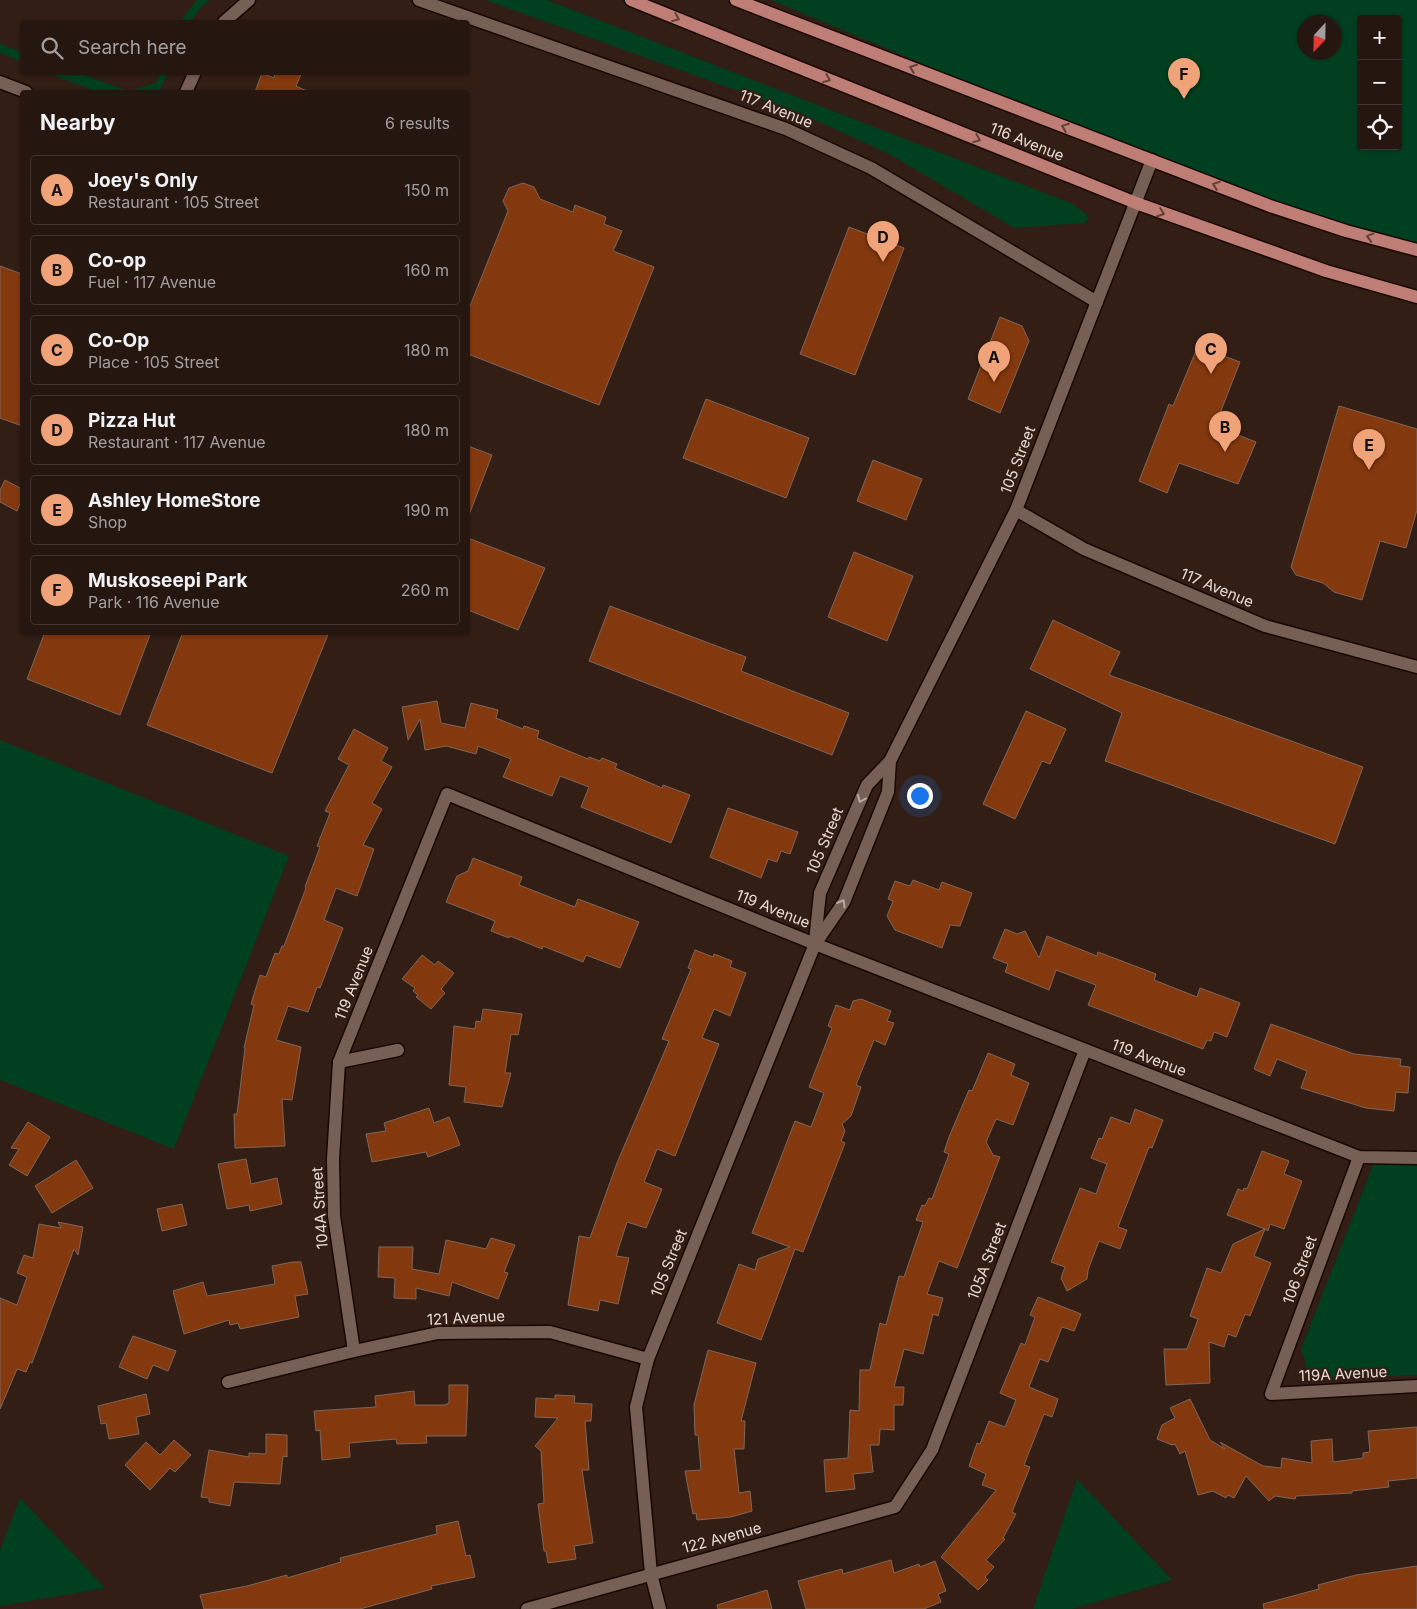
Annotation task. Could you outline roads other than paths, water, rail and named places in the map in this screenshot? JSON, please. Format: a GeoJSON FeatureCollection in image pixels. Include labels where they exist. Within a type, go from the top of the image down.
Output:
{"type":"FeatureCollection","features":[{"type":"Feature","properties":{"kind":"main road","name":"116 Avenue"},"geometry":{"type":"LineString","coordinates":[[630,0],[1136,203],[1308,265],[1417,297]]}},
{"type":"Feature","properties":{"kind":"main road","name":"116 Avenue"},"geometry":{"type":"LineString","coordinates":[[736,0],[1279,208],[1346,231],[1417,250]]}},
{"type":"Feature","properties":{"kind":"street"},"geometry":{"type":"LineString","coordinates":[[226,20],[249,0]]}},
{"type":"Feature","properties":{"kind":"street","name":"117 Avenue"},"geometry":{"type":"LineString","coordinates":[[420,0],[786,129],[871,168],[1097,302]]}},
{"type":"Feature","properties":{"kind":"street"},"geometry":{"type":"LineString","coordinates":[[187,90],[194,75]]}},
{"type":"Feature","properties":{"kind":"street"},"geometry":{"type":"LineString","coordinates":[[0,82],[21,90]]}},
{"type":"Feature","properties":{"kind":"street","name":"105 Street"},"geometry":{"type":"LineString","coordinates":[[814,944],[820,893],[867,785],[890,761],[1016,510],[1152,160]]}},
{"type":"Feature","properties":{"kind":"street","name":"117 Avenue"},"geometry":{"type":"LineString","coordinates":[[1016,510],[1084,549],[1265,626],[1417,667]]}},
{"type":"Feature","properties":{"kind":"street","name":"105 Street"},"geometry":{"type":"LineString","coordinates":[[660,1609],[651,1574],[636,1407],[648,1359],[814,944],[844,902],[888,792],[890,761]]}},
{"type":"Feature","properties":{"kind":"street","name":"119 Avenue"},"geometry":{"type":"LineString","coordinates":[[339,1062],[447,794],[814,944],[1359,1157],[1417,1158]]}},
{"type":"Feature","properties":{"kind":"street"},"geometry":{"type":"LineString","coordinates":[[339,1062],[398,1050]]}},
{"type":"Feature","properties":{"kind":"street","name":"105A Street"},"geometry":{"type":"LineString","coordinates":[[912,1481],[932,1450],[1085,1050]]}},
{"type":"Feature","properties":{"kind":"street","name":"104A Street"},"geometry":{"type":"LineString","coordinates":[[339,1062],[333,1159],[334,1216],[354,1350]]}},
{"type":"Feature","properties":{"kind":"street","name":"106 Street"},"geometry":{"type":"LineString","coordinates":[[1271,1394],[1359,1157]]}},
{"type":"Feature","properties":{"kind":"street","name":"121 Avenue"},"geometry":{"type":"LineString","coordinates":[[228,1382],[354,1350],[438,1333],[550,1332],[648,1359]]}},
{"type":"Feature","properties":{"kind":"street","name":"119A Avenue"},"geometry":{"type":"LineString","coordinates":[[1271,1394],[1417,1386]]}},
{"type":"Feature","properties":{"kind":"street","name":"122 Avenue"},"geometry":{"type":"LineString","coordinates":[[527,1609],[895,1508],[912,1481]]}},
{"type":"Feature","properties":{"kind":"place","name":"Muskoseepi Park"},"geometry":{"type":"Point","coordinates":[1184,99]}},
{"type":"Feature","properties":{"kind":"place","name":"Pizza Hut"},"geometry":{"type":"Point","coordinates":[883,262]}},
{"type":"Feature","properties":{"kind":"place","name":"Co-Op"},"geometry":{"type":"Point","coordinates":[1211,374]}},
{"type":"Feature","properties":{"kind":"place","name":"Joey's Only"},"geometry":{"type":"Point","coordinates":[994,382]}},
{"type":"Feature","properties":{"kind":"place","name":"Co-op"},"geometry":{"type":"Point","coordinates":[1225,452]}},
{"type":"Feature","properties":{"kind":"place","name":"Ashley HomeStore"},"geometry":{"type":"Point","coordinates":[1369,470]}}]}
